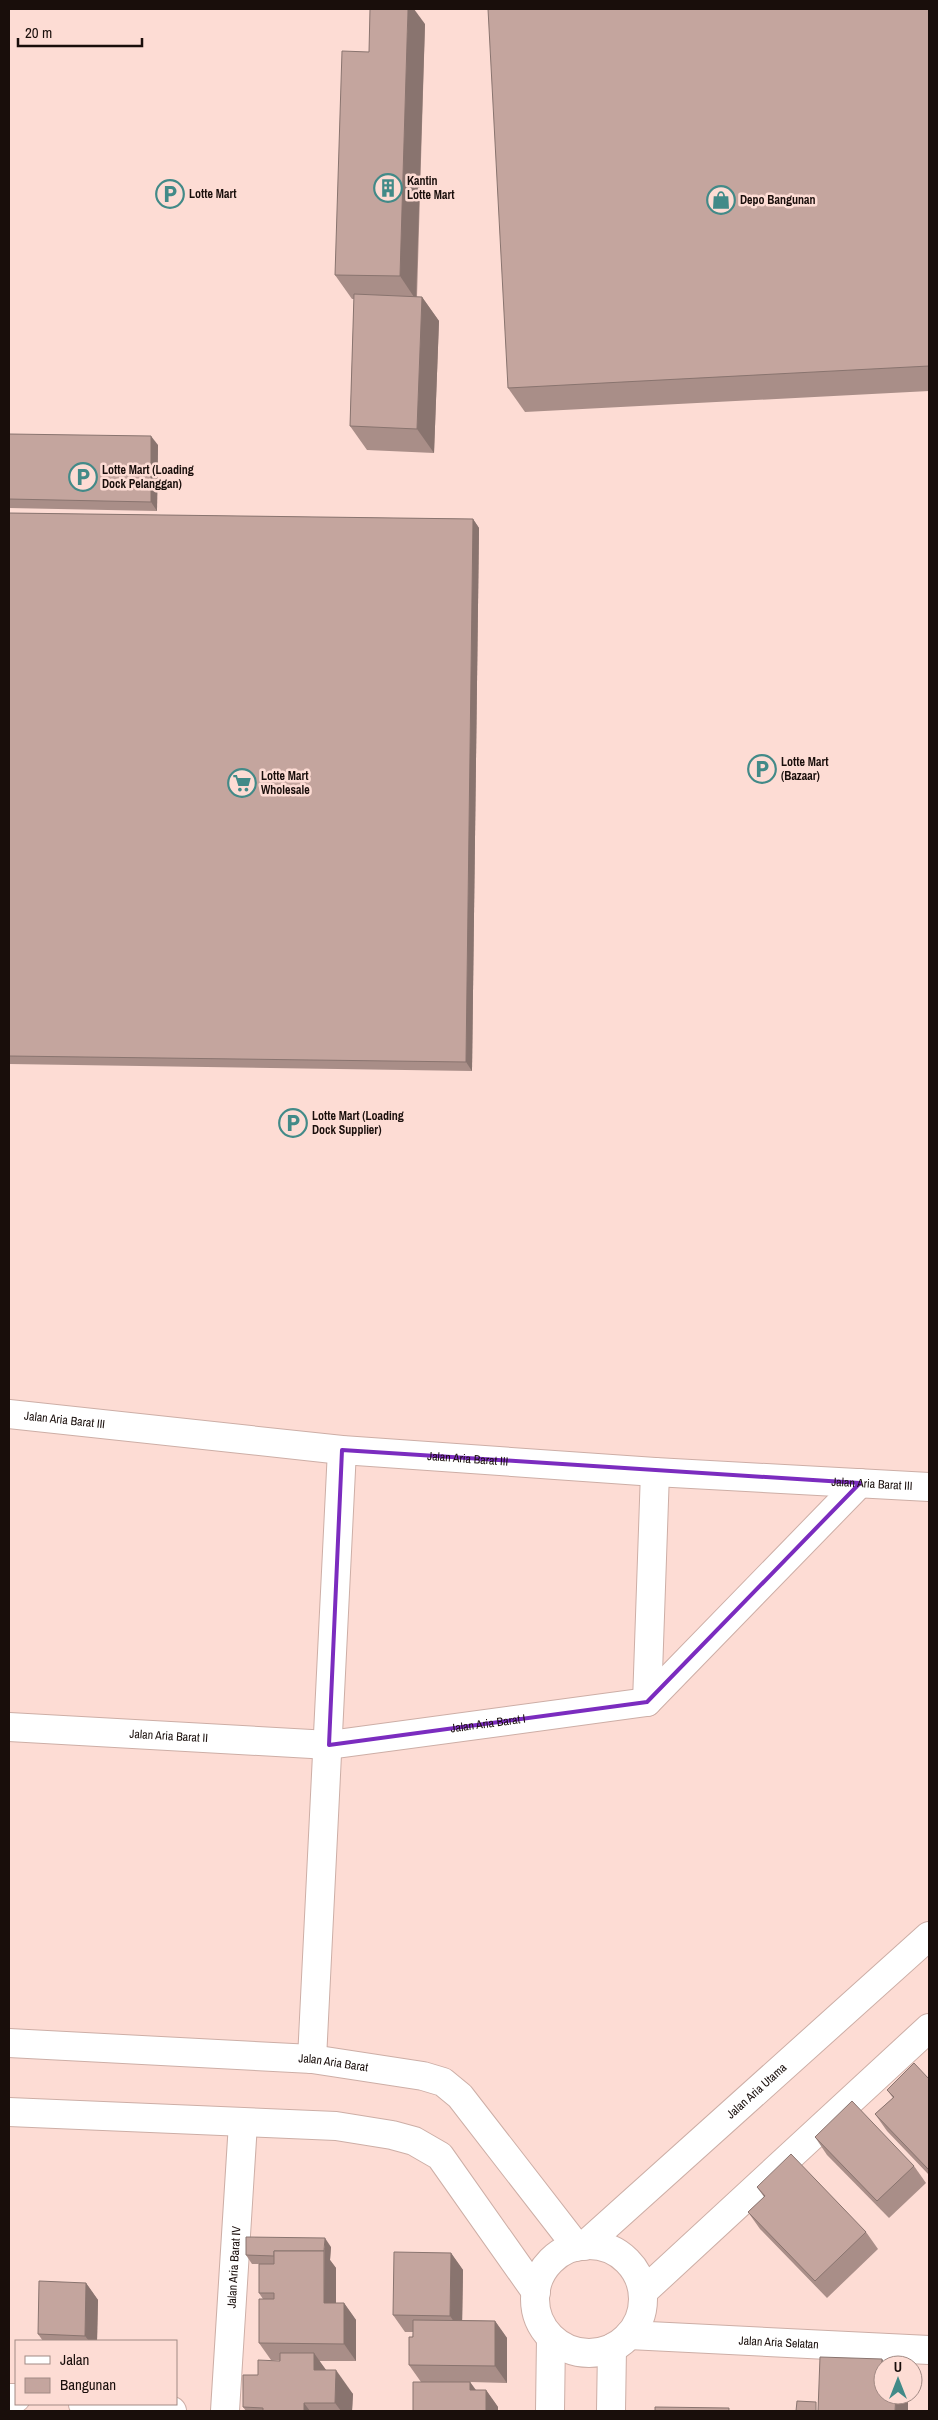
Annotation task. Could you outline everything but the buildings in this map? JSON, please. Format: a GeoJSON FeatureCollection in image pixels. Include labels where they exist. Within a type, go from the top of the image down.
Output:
{"type":"FeatureCollection","features":[{"type":"Feature","properties":{"kind":"street","name":"Jalan Aria Barat III"},"geometry":{"type":"LineString","coordinates":[[9,1414],[342,1450],[655,1472],[929,1486]]}},
{"type":"Feature","properties":{"kind":"street"},"geometry":{"type":"LineString","coordinates":[[312,2059],[329,1745],[342,1450]]}},
{"type":"Feature","properties":{"kind":"street"},"geometry":{"type":"LineString","coordinates":[[647,1702],[655,1472]]}},
{"type":"Feature","properties":{"kind":"street"},"geometry":{"type":"LineString","coordinates":[[647,1702],[860,1483]]}},
{"type":"Feature","properties":{"kind":"street","name":"Jalan Aria Barat I"},"geometry":{"type":"LineString","coordinates":[[329,1745],[647,1702]]}},
{"type":"Feature","properties":{"kind":"street","name":"Jalan Aria Barat II"},"geometry":{"type":"LineString","coordinates":[[9,1727],[329,1745]]}},
{"type":"Feature","properties":{"kind":"street","name":"Jalan Aria Utama"},"geometry":{"type":"LineString","coordinates":[[580,2246],[929,1936]]}},
{"type":"Feature","properties":{"kind":"street"},"geometry":{"type":"LineString","coordinates":[[643,2292],[929,2028]]}},
{"type":"Feature","properties":{"kind":"street","name":"Jalan Aria Barat"},"geometry":{"type":"LineString","coordinates":[[9,2043],[312,2059],[423,2076],[443,2082],[460,2096],[580,2246]]}},
{"type":"Feature","properties":{"kind":"street"},"geometry":{"type":"LineString","coordinates":[[9,2112],[336,2126],[392,2135],[414,2142],[440,2156],[536,2292]]}},
{"type":"Feature","properties":{"kind":"street","name":"Jalan Aria Barat IV"},"geometry":{"type":"LineString","coordinates":[[225,2411],[243,2123]]}},
{"type":"Feature","properties":{"kind":"street"},"geometry":{"type":"LineString","coordinates":[[611,2411],[621,2342],[641,2316],[643,2292],[635,2270],[622,2256],[604,2248],[580,2246],[557,2256],[542,2272],[536,2292],[536,2309],[541,2324],[551,2338],[570,2350],[591,2353],[621,2342]]}},
{"type":"Feature","properties":{"kind":"street"},"geometry":{"type":"LineString","coordinates":[[550,2411],[551,2338]]}},
{"type":"Feature","properties":{"kind":"street","name":"Jalan Aria Selatan"},"geometry":{"type":"LineString","coordinates":[[621,2342],[929,2350]]}},
{"type":"Feature","properties":{"kind":"street"},"geometry":{"type":"LineString","coordinates":[[96,2405],[172,2411]]}},
{"type":"Feature","properties":{"kind":"highlighted area"},"geometry":{"type":"Polygon","coordinates":[[[342,1450],[860,1483],[647,1702],[329,1745],[342,1450]]]}},
{"type":"Feature","properties":{"kind":"place","name":"Kantin Lotte Mart"},"geometry":{"type":"Point","coordinates":[388,188]}},
{"type":"Feature","properties":{"kind":"place","name":"Lotte Mart"},"geometry":{"type":"Point","coordinates":[170,194]}},
{"type":"Feature","properties":{"kind":"place","name":"Depo Bangunan"},"geometry":{"type":"Point","coordinates":[721,200]}},
{"type":"Feature","properties":{"kind":"place","name":"Lotte Mart (Loading Dock Pelanggan)"},"geometry":{"type":"Point","coordinates":[83,477]}},
{"type":"Feature","properties":{"kind":"place","name":"Lotte Mart (Bazaar)"},"geometry":{"type":"Point","coordinates":[762,769]}},
{"type":"Feature","properties":{"kind":"place","name":"Lotte Mart Wholesale"},"geometry":{"type":"Point","coordinates":[242,783]}},
{"type":"Feature","properties":{"kind":"place","name":"Lotte Mart (Loading Dock Supplier)"},"geometry":{"type":"Point","coordinates":[293,1123]}}]}
